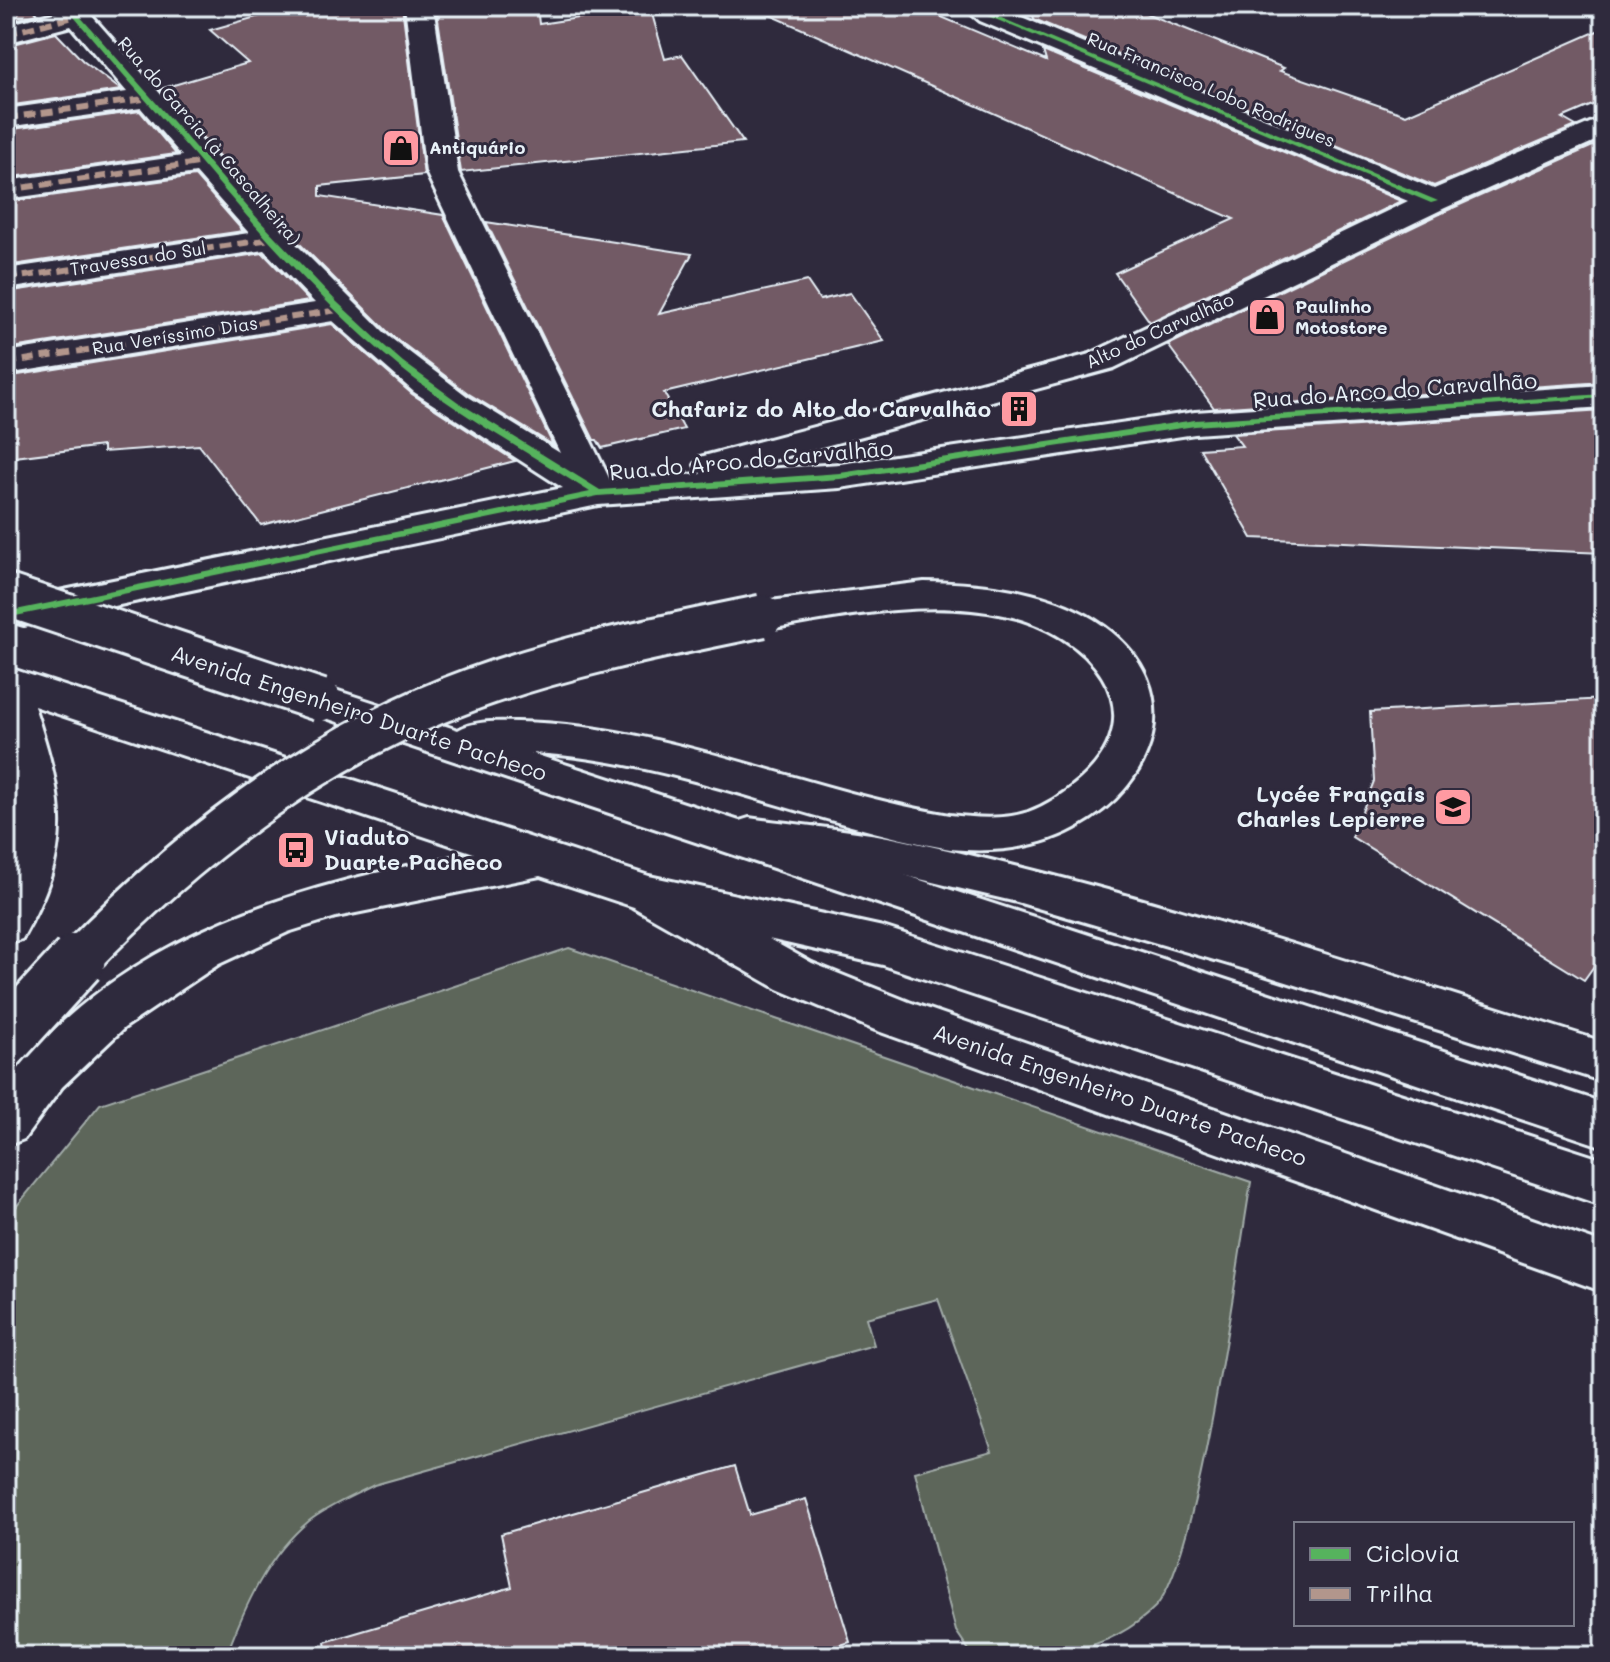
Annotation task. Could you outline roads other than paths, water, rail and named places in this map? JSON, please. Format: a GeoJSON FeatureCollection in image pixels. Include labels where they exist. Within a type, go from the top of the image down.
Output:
{"type":"FeatureCollection","features":[{"type":"Feature","properties":{"kind":"main road"},"geometry":{"type":"LineString","coordinates":[[419,6],[442,172],[598,493]]}},
{"type":"Feature","properties":{"kind":"main road","name":"Rua Francisco Lobo Rodrigues"},"geometry":{"type":"LineString","coordinates":[[976,6],[990,15],[1434,201]]}},
{"type":"Feature","properties":{"kind":"main road"},"geometry":{"type":"LineString","coordinates":[[6,34],[73,11]]}},
{"type":"Feature","properties":{"kind":"main road","name":"Rua do Garcia (à Cascalheira)"},"geometry":{"type":"LineString","coordinates":[[73,11],[271,239],[376,343],[426,382],[598,493]]}},
{"type":"Feature","properties":{"kind":"main road"},"geometry":{"type":"LineString","coordinates":[[6,118],[151,98]]}},
{"type":"Feature","properties":{"kind":"main road","name":"Alto do Carvalhão"},"geometry":{"type":"LineString","coordinates":[[598,493],[829,436],[1102,361],[1434,201],[1604,126]]}},
{"type":"Feature","properties":{"kind":"main road"},"geometry":{"type":"LineString","coordinates":[[6,190],[205,162]]}},
{"type":"Feature","properties":{"kind":"main road","name":"Travessa do Sul"},"geometry":{"type":"LineString","coordinates":[[6,279],[271,239]]}},
{"type":"Feature","properties":{"kind":"main road","name":"Rua Veríssimo Dias"},"geometry":{"type":"LineString","coordinates":[[6,363],[344,309]]}},
{"type":"Feature","properties":{"kind":"main road","name":"Rua do Arco do Carvalhão"},"geometry":{"type":"LineString","coordinates":[[6,615],[598,493],[840,476],[1195,423],[1604,396]]}},
{"type":"Feature","properties":{"kind":"main road","name":"Avenida Engenheiro Duarte Pacheco"},"geometry":{"type":"LineString","coordinates":[[6,595],[1604,1125]]}},
{"type":"Feature","properties":{"kind":"main road"},"geometry":{"type":"LineString","coordinates":[[6,1039],[103,932],[162,877],[216,834],[330,759],[409,715],[470,690],[595,653],[762,616],[883,598],[944,595],[990,598],[1030,606],[1093,638],[1117,662],[1131,690],[1134,740],[1119,768],[1076,809],[1041,826],[1004,833],[962,833],[912,825],[611,746],[518,737],[446,741]]}},
{"type":"Feature","properties":{"kind":"main road"},"geometry":{"type":"LineString","coordinates":[[6,683],[39,801],[34,859],[21,903],[6,926]]}},
{"type":"Feature","properties":{"kind":"main road","name":"Avenida Engenheiro Duarte Pacheco"},"geometry":{"type":"LineString","coordinates":[[6,683],[649,894],[883,946],[1604,1183]]}},
{"type":"Feature","properties":{"kind":"main road","name":"Avenida Engenheiro Duarte Pacheco"},"geometry":{"type":"LineString","coordinates":[[712,830],[890,855],[1017,884],[1245,950],[1604,1062]]}},
{"type":"Feature","properties":{"kind":"main road"},"geometry":{"type":"LineString","coordinates":[[6,1124],[50,1067],[107,1014],[139,988],[212,945],[311,906],[542,858]]}},
{"type":"Feature","properties":{"kind":"main road","name":"Avenida Engenheiro Duarte Pacheco"},"geometry":{"type":"LineString","coordinates":[[649,894],[795,976],[892,1016],[1604,1268]]}},
{"type":"Feature","properties":{"kind":"place","name":"Antiquário"},"geometry":{"type":"Point","coordinates":[401,148]}},
{"type":"Feature","properties":{"kind":"place","name":"Paulinho Motostore"},"geometry":{"type":"Point","coordinates":[1267,317]}},
{"type":"Feature","properties":{"kind":"place","name":"Chafariz do Alto do Carvalhão"},"geometry":{"type":"Point","coordinates":[1019,409]}},
{"type":"Feature","properties":{"kind":"place","name":"Lycée Français Charles Lepierre"},"geometry":{"type":"Point","coordinates":[1453,807]}},
{"type":"Feature","properties":{"kind":"place","name":"Viaduto Duarte Pacheco"},"geometry":{"type":"Point","coordinates":[296,850]}}]}
